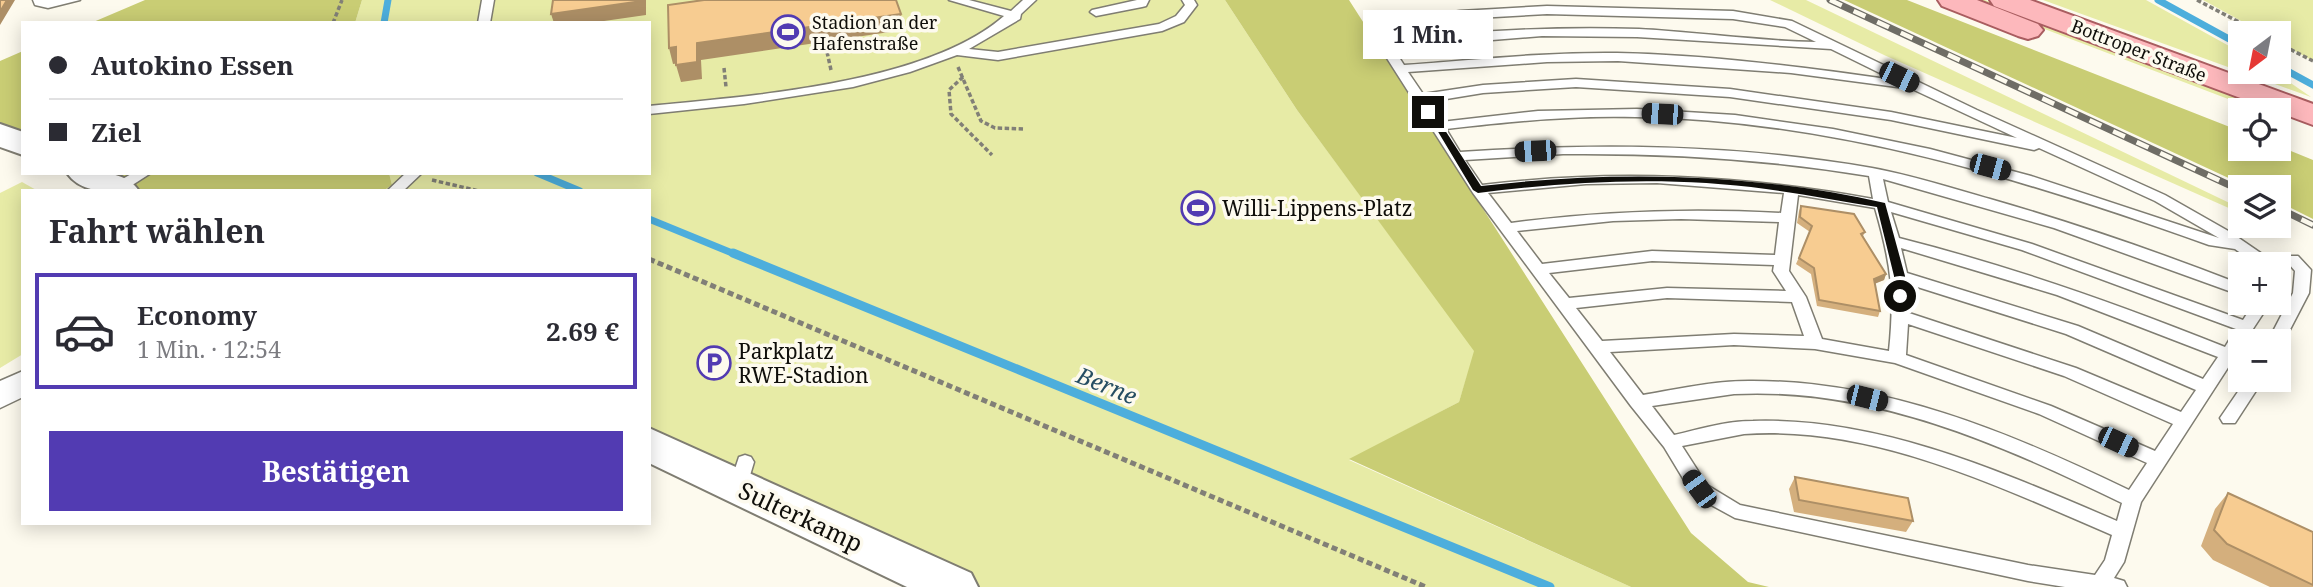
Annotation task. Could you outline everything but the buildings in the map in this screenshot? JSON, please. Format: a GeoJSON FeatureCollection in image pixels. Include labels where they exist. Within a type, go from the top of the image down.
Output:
{"type":"FeatureCollection","features":[{"type":"Feature","properties":{"kind":"main road","name":"Bottroper Straße"},"geometry":{"type":"LineString","coordinates":[[1952,0],[2228,106]]}},
{"type":"Feature","properties":{"kind":"main road","name":"Bottroper Straße"},"geometry":{"type":"LineString","coordinates":[[2004,0],[2313,115]]}},
{"type":"Feature","properties":{"kind":"main road"},"geometry":{"type":"LineString","coordinates":[[2291,130],[2313,138]]}},
{"type":"Feature","properties":{"kind":"street"},"geometry":{"type":"LineString","coordinates":[[92,175],[127,184]]}},
{"type":"Feature","properties":{"kind":"street"},"geometry":{"type":"LineString","coordinates":[[0,396],[21,383]]}},
{"type":"Feature","properties":{"kind":"street","name":"Sulterkamp"},"geometry":{"type":"LineString","coordinates":[[651,445],[741,474],[954,587]]}},
{"type":"Feature","properties":{"kind":"lane"},"geometry":{"type":"LineString","coordinates":[[39,0],[39,3],[48,5],[74,0]]}},
{"type":"Feature","properties":{"kind":"lane"},"geometry":{"type":"LineString","coordinates":[[484,21],[488,0]]}},
{"type":"Feature","properties":{"kind":"lane"},"geometry":{"type":"LineString","coordinates":[[955,0],[1016,16]]}},
{"type":"Feature","properties":{"kind":"lane"},"geometry":{"type":"LineString","coordinates":[[651,110],[727,102],[912,70],[995,32],[1016,16],[1030,0]]}},
{"type":"Feature","properties":{"kind":"lane"},"geometry":{"type":"LineString","coordinates":[[1103,37],[1097,30],[1096,6],[1129,8],[1142,4],[1143,0]]}},
{"type":"Feature","properties":{"kind":"lane"},"geometry":{"type":"LineString","coordinates":[[955,51],[998,57],[1163,27],[1180,19],[1191,5],[1188,0]]}},
{"type":"Feature","properties":{"kind":"lane"},"geometry":{"type":"LineString","coordinates":[[1892,241],[1995,267],[2080,296],[2228,354],[2132,500],[2108,586],[1735,510],[1699,489],[1670,442],[1478,190],[1373,27],[1460,15],[1609,10],[1733,15],[1788,24],[2160,198],[2251,252]]}},
{"type":"Feature","properties":{"kind":"lane"},"geometry":{"type":"LineString","coordinates":[[1385,45],[1442,38],[1557,32],[1638,33],[1833,46]]}},
{"type":"Feature","properties":{"kind":"lane"},"geometry":{"type":"LineString","coordinates":[[1399,69],[1547,58],[1618,57],[1791,69],[1920,88]]}},
{"type":"Feature","properties":{"kind":"lane"},"geometry":{"type":"LineString","coordinates":[[1419,99],[1483,89],[1576,83],[1730,93],[1891,116],[2018,144],[2051,147]]}},
{"type":"Feature","properties":{"kind":"lane"},"geometry":{"type":"LineString","coordinates":[[1438,126],[1469,121],[1593,113],[1761,120],[1875,139],[1970,162],[2083,195],[2214,242],[2244,247]]}},
{"type":"Feature","properties":{"kind":"lane"},"geometry":{"type":"LineString","coordinates":[[1458,156],[1586,148],[1656,149],[1754,155],[1875,173],[2024,211],[2111,240],[2228,285]]}},
{"type":"Feature","properties":{"kind":"lane"},"geometry":{"type":"LineString","coordinates":[[1875,173],[1900,276],[1901,316],[1897,358]]}},
{"type":"Feature","properties":{"kind":"lane"},"geometry":{"type":"LineString","coordinates":[[396,189],[414,175]]}},
{"type":"Feature","properties":{"kind":"lane"},"geometry":{"type":"LineString","coordinates":[[1478,190],[1543,182],[1614,178],[1705,181],[1791,190],[1881,205],[2039,251],[2246,327],[2254,315]]}},
{"type":"Feature","properties":{"kind":"lane"},"geometry":{"type":"LineString","coordinates":[[1791,190],[1781,271],[1798,296],[1815,343]]}},
{"type":"Feature","properties":{"kind":"lane"},"geometry":{"type":"LineString","coordinates":[[1507,228],[1612,215],[1672,213],[1787,218]]}},
{"type":"Feature","properties":{"kind":"lane"},"geometry":{"type":"LineString","coordinates":[[1539,269],[1652,256],[1782,260]]}},
{"type":"Feature","properties":{"kind":"lane"},"geometry":{"type":"LineString","coordinates":[[2291,260],[2303,270],[2301,293],[2291,312]]}},
{"type":"Feature","properties":{"kind":"lane"},"geometry":{"type":"LineString","coordinates":[[1900,276],[2072,330],[2206,387]]}},
{"type":"Feature","properties":{"kind":"lane"},"geometry":{"type":"LineString","coordinates":[[1565,303],[1667,293],[1798,296]]}},
{"type":"Feature","properties":{"kind":"lane"},"geometry":{"type":"LineString","coordinates":[[1901,316],[2070,372],[2183,421]]}},
{"type":"Feature","properties":{"kind":"lane"},"geometry":{"type":"LineString","coordinates":[[1598,347],[1694,340],[1774,339],[1815,343],[1897,358],[2033,405],[2157,460]]}},
{"type":"Feature","properties":{"kind":"lane"},"geometry":{"type":"LineString","coordinates":[[1637,401],[1746,387],[1821,390],[1867,398],[1927,412],[1985,434],[2061,465],[2132,500]]}},
{"type":"Feature","properties":{"kind":"lane"},"geometry":{"type":"LineString","coordinates":[[2228,418],[2246,392]]}},
{"type":"Feature","properties":{"kind":"lane"},"geometry":{"type":"LineString","coordinates":[[1670,442],[1752,427],[1807,429],[1873,441],[1992,476],[2122,531]]}},
{"type":"Feature","properties":{"kind":"path"},"geometry":{"type":"LineString","coordinates":[[334,21],[342,0]]}},
{"type":"Feature","properties":{"kind":"path"},"geometry":{"type":"LineString","coordinates":[[2197,0],[2237,21]]}},
{"type":"Feature","properties":{"kind":"path"},"geometry":{"type":"LineString","coordinates":[[2291,50],[2313,61]]}},
{"type":"Feature","properties":{"kind":"path"},"geometry":{"type":"LineString","coordinates":[[955,51],[971,106],[982,123],[1000,130],[1023,129]]}},
{"type":"Feature","properties":{"kind":"path"},"geometry":{"type":"LineString","coordinates":[[964,77],[949,90],[948,110],[957,127],[985,143],[992,155]]}},
{"type":"Feature","properties":{"kind":"path"},"geometry":{"type":"LineString","coordinates":[[414,175],[471,189]]}},
{"type":"Feature","properties":{"kind":"path"},"geometry":{"type":"LineString","coordinates":[[651,260],[1426,587]]}},
{"type":"Feature","properties":{"kind":"green space"},"geometry":{"type":"Polygon","coordinates":[[[145,0],[362,0],[356,21],[96,21],[145,0]]]}},
{"type":"Feature","properties":{"kind":"green space"},"geometry":{"type":"Polygon","coordinates":[[[362,0],[1225,0],[1297,110],[1475,351],[1459,402],[1349,460],[1631,587],[960,587],[651,442],[651,189],[386,189],[392,185],[390,175],[651,175],[651,21],[356,21],[362,0]]]}},
{"type":"Feature","properties":{"kind":"green space"},"geometry":{"type":"Polygon","coordinates":[[[1225,0],[1349,0],[1691,533],[1748,582],[1769,587],[1631,587],[1349,459],[1459,402],[1474,351],[1297,110],[1225,0]]]}},
{"type":"Feature","properties":{"kind":"green space"},"geometry":{"type":"Polygon","coordinates":[[[1770,0],[1806,0],[2228,202],[2228,208],[1884,55],[1770,0]]]}},
{"type":"Feature","properties":{"kind":"green space"},"geometry":{"type":"Polygon","coordinates":[[[1844,0],[1907,0],[2228,126],[2228,161],[2291,161],[2291,151],[2313,160],[2313,219],[2291,208],[2291,175],[2228,175],[2228,178],[1844,0]]]}},
{"type":"Feature","properties":{"kind":"green space"},"geometry":{"type":"Polygon","coordinates":[[[1968,0],[1985,0],[2245,98],[2228,99],[1968,0]]]}},
{"type":"Feature","properties":{"kind":"green space"},"geometry":{"type":"Polygon","coordinates":[[[2043,0],[2146,0],[2228,45],[2228,67],[2043,0]]]}},
{"type":"Feature","properties":{"kind":"green space"},"geometry":{"type":"Polygon","coordinates":[[[2203,0],[2313,0],[2313,61],[2291,49],[2291,21],[2241,21],[2203,0]]]}},
{"type":"Feature","properties":{"kind":"green space"},"geometry":{"type":"Polygon","coordinates":[[[21,52],[21,140],[0,130],[0,61],[21,52]]]}},
{"type":"Feature","properties":{"kind":"green space"},"geometry":{"type":"Polygon","coordinates":[[[2291,83],[2311,97],[2275,84],[2291,83]]]}},
{"type":"Feature","properties":{"kind":"green space"},"geometry":{"type":"Polygon","coordinates":[[[94,175],[390,175],[392,185],[386,189],[123,189],[94,175]]]}},
{"type":"Feature","properties":{"kind":"green space"},"geometry":{"type":"Polygon","coordinates":[[[22,182],[34,189],[21,189],[21,355],[0,368],[0,193],[22,182]]]}},
{"type":"Feature","properties":{"kind":"waterway","name":"Berne"},"geometry":{"type":"LineString","coordinates":[[384,21],[388,0]]}},
{"type":"Feature","properties":{"kind":"waterway"},"geometry":{"type":"LineString","coordinates":[[2158,0],[2228,38]]}},
{"type":"Feature","properties":{"kind":"waterway"},"geometry":{"type":"LineString","coordinates":[[2291,73],[2313,85]]}},
{"type":"Feature","properties":{"kind":"waterway","name":"Berne"},"geometry":{"type":"LineString","coordinates":[[542,175],[575,189]]}},
{"type":"Feature","properties":{"kind":"waterway","name":"Berne"},"geometry":{"type":"LineString","coordinates":[[651,220],[737,255]]}},
{"type":"Feature","properties":{"kind":"waterway","name":"Berne"},"geometry":{"type":"LineString","coordinates":[[733,253],[1550,587]]}},
{"type":"Feature","properties":{"kind":"railway"},"geometry":{"type":"LineString","coordinates":[[1830,0],[2228,184]]}},
{"type":"Feature","properties":{"kind":"railway"},"geometry":{"type":"LineString","coordinates":[[2291,214],[2313,225]]}},
{"type":"Feature","properties":{"kind":"place","name":"Stadion an der Hafenstraße"},"geometry":{"type":"Point","coordinates":[788,32]}},
{"type":"Feature","properties":{"kind":"place","name":"Willi-Lippens-Platz"},"geometry":{"type":"Point","coordinates":[1198,208]}},
{"type":"Feature","properties":{"kind":"place","name":"Parkplatz RWE-Stadion"},"geometry":{"type":"Point","coordinates":[714,363]}},
{"type":"Feature","properties":{"kind":"route"},"geometry":{"type":"LineString","coordinates":[[1428,112],[1478,190],[1543,182],[1614,178],[1705,181],[1765,186],[1881,205],[1900,276],[1900,296]]}}]}
